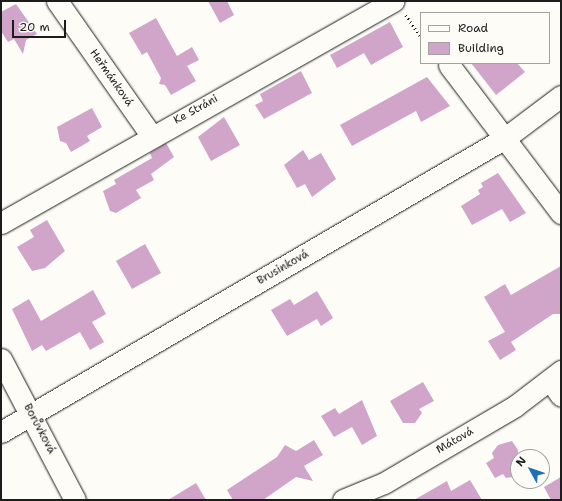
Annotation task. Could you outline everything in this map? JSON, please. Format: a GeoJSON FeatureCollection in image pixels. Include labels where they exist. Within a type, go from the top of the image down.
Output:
{"type":"FeatureCollection","features":[{"type":"Feature","properties":{"kind":"street","name":"Heřmánková"},"geometry":{"type":"LineString","coordinates":[[57,1],[151,135]]}},
{"type":"Feature","properties":{"kind":"street","name":"Ke Stráni"},"geometry":{"type":"LineString","coordinates":[[1,223],[151,135],[399,7]]}},
{"type":"Feature","properties":{"kind":"street"},"geometry":{"type":"LineString","coordinates":[[449,65],[561,213]]}},
{"type":"Feature","properties":{"kind":"street","name":"Brusinková"},"geometry":{"type":"LineString","coordinates":[[1,432],[505,138],[561,96]]}},
{"type":"Feature","properties":{"kind":"street","name":"Borůvková"},"geometry":{"type":"LineString","coordinates":[[1,359],[32,415],[75,500]]}},
{"type":"Feature","properties":{"kind":"street","name":"Mátová"},"geometry":{"type":"LineString","coordinates":[[347,499],[391,479],[557,382]]}},
{"type":"Feature","properties":{"kind":"path"},"geometry":{"type":"LineString","coordinates":[[399,7],[420,36]]}},
{"type":"Feature","properties":{"kind":"building"},"geometry":{"type":"Polygon","coordinates":[[[208,1],[227,1],[234,15],[220,23],[208,1]]]}},
{"type":"Feature","properties":{"kind":"building"},"geometry":{"type":"Polygon","coordinates":[[[16,4],[37,34],[26,40],[23,54],[14,39],[8,42],[1,31],[1,12],[16,4]]]}},
{"type":"Feature","properties":{"kind":"building"},"geometry":{"type":"Polygon","coordinates":[[[156,18],[177,56],[192,47],[199,60],[187,66],[196,81],[171,95],[165,85],[159,84],[161,78],[147,52],[142,55],[129,33],[156,18]]]}},
{"type":"Feature","properties":{"kind":"building"},"geometry":{"type":"Polygon","coordinates":[[[390,22],[403,47],[371,65],[364,53],[337,68],[330,55],[390,22]]]}},
{"type":"Feature","properties":{"kind":"building"},"geometry":{"type":"Polygon","coordinates":[[[472,64],[518,64],[525,72],[496,95],[472,64]]]}},
{"type":"Feature","properties":{"kind":"building"},"geometry":{"type":"Polygon","coordinates":[[[301,71],[312,93],[264,119],[255,105],[263,101],[260,94],[301,71]]]}},
{"type":"Feature","properties":{"kind":"building"},"geometry":{"type":"Polygon","coordinates":[[[427,77],[450,106],[421,122],[416,111],[352,146],[340,125],[427,77]]]}},
{"type":"Feature","properties":{"kind":"building"},"geometry":{"type":"Polygon","coordinates":[[[92,108],[102,127],[87,136],[90,141],[71,152],[66,143],[60,141],[57,127],[92,108]]]}},
{"type":"Feature","properties":{"kind":"building"},"geometry":{"type":"Polygon","coordinates":[[[224,117],[240,145],[211,161],[198,137],[224,117]]]}},
{"type":"Feature","properties":{"kind":"building"},"geometry":{"type":"Polygon","coordinates":[[[166,143],[174,157],[151,174],[154,180],[136,190],[141,198],[116,213],[110,211],[103,191],[116,184],[114,180],[152,158],[150,153],[166,143]]]}},
{"type":"Feature","properties":{"kind":"building"},"geometry":{"type":"Polygon","coordinates":[[[303,150],[309,160],[321,153],[336,179],[312,197],[305,184],[297,188],[284,165],[303,150]]]}},
{"type":"Feature","properties":{"kind":"building"},"geometry":{"type":"Polygon","coordinates":[[[498,173],[526,213],[510,222],[502,209],[472,225],[461,206],[480,194],[478,190],[483,187],[481,183],[498,173]]]}},
{"type":"Feature","properties":{"kind":"building"},"geometry":{"type":"Polygon","coordinates":[[[47,220],[65,251],[45,268],[32,271],[17,247],[34,237],[30,230],[47,220]]]}},
{"type":"Feature","properties":{"kind":"building"},"geometry":{"type":"Polygon","coordinates":[[[145,244],[161,273],[132,289],[116,261],[145,244]]]}},
{"type":"Feature","properties":{"kind":"building"},"geometry":{"type":"Polygon","coordinates":[[[561,266],[561,314],[553,314],[511,342],[516,350],[500,360],[488,341],[505,332],[484,297],[505,284],[511,295],[561,266]]]}},
{"type":"Feature","properties":{"kind":"building"},"geometry":{"type":"Polygon","coordinates":[[[93,290],[106,314],[92,322],[104,342],[90,350],[80,332],[46,351],[42,345],[32,351],[12,309],[29,299],[41,321],[93,290]]]}},
{"type":"Feature","properties":{"kind":"building"},"geometry":{"type":"Polygon","coordinates":[[[317,291],[333,318],[321,326],[317,319],[287,336],[271,310],[290,299],[294,305],[317,291]]]}},
{"type":"Feature","properties":{"kind":"building"},"geometry":{"type":"Polygon","coordinates":[[[423,382],[434,401],[419,409],[422,413],[415,423],[403,423],[390,401],[423,382]]]}},
{"type":"Feature","properties":{"kind":"building"},"geometry":{"type":"Polygon","coordinates":[[[362,400],[377,436],[362,445],[352,427],[334,437],[321,416],[335,408],[339,414],[362,400]]]}},
{"type":"Feature","properties":{"kind":"building"},"geometry":{"type":"Polygon","coordinates":[[[314,440],[323,455],[304,466],[313,481],[296,477],[263,500],[233,500],[227,490],[277,457],[285,445],[296,451],[314,440]]]}},
{"type":"Feature","properties":{"kind":"building"},"geometry":{"type":"Polygon","coordinates":[[[512,441],[517,449],[510,449],[510,477],[506,478],[503,474],[495,478],[486,463],[494,458],[492,453],[498,445],[512,441]]]}},
{"type":"Feature","properties":{"kind":"building"},"geometry":{"type":"Polygon","coordinates":[[[561,477],[561,500],[551,500],[545,489],[550,489],[550,483],[561,477]]]}},
{"type":"Feature","properties":{"kind":"building"},"geometry":{"type":"Polygon","coordinates":[[[470,480],[482,500],[414,500],[447,481],[451,491],[470,480]]]}},
{"type":"Feature","properties":{"kind":"building"},"geometry":{"type":"Polygon","coordinates":[[[196,483],[206,500],[168,500],[196,483]]]}}]}
